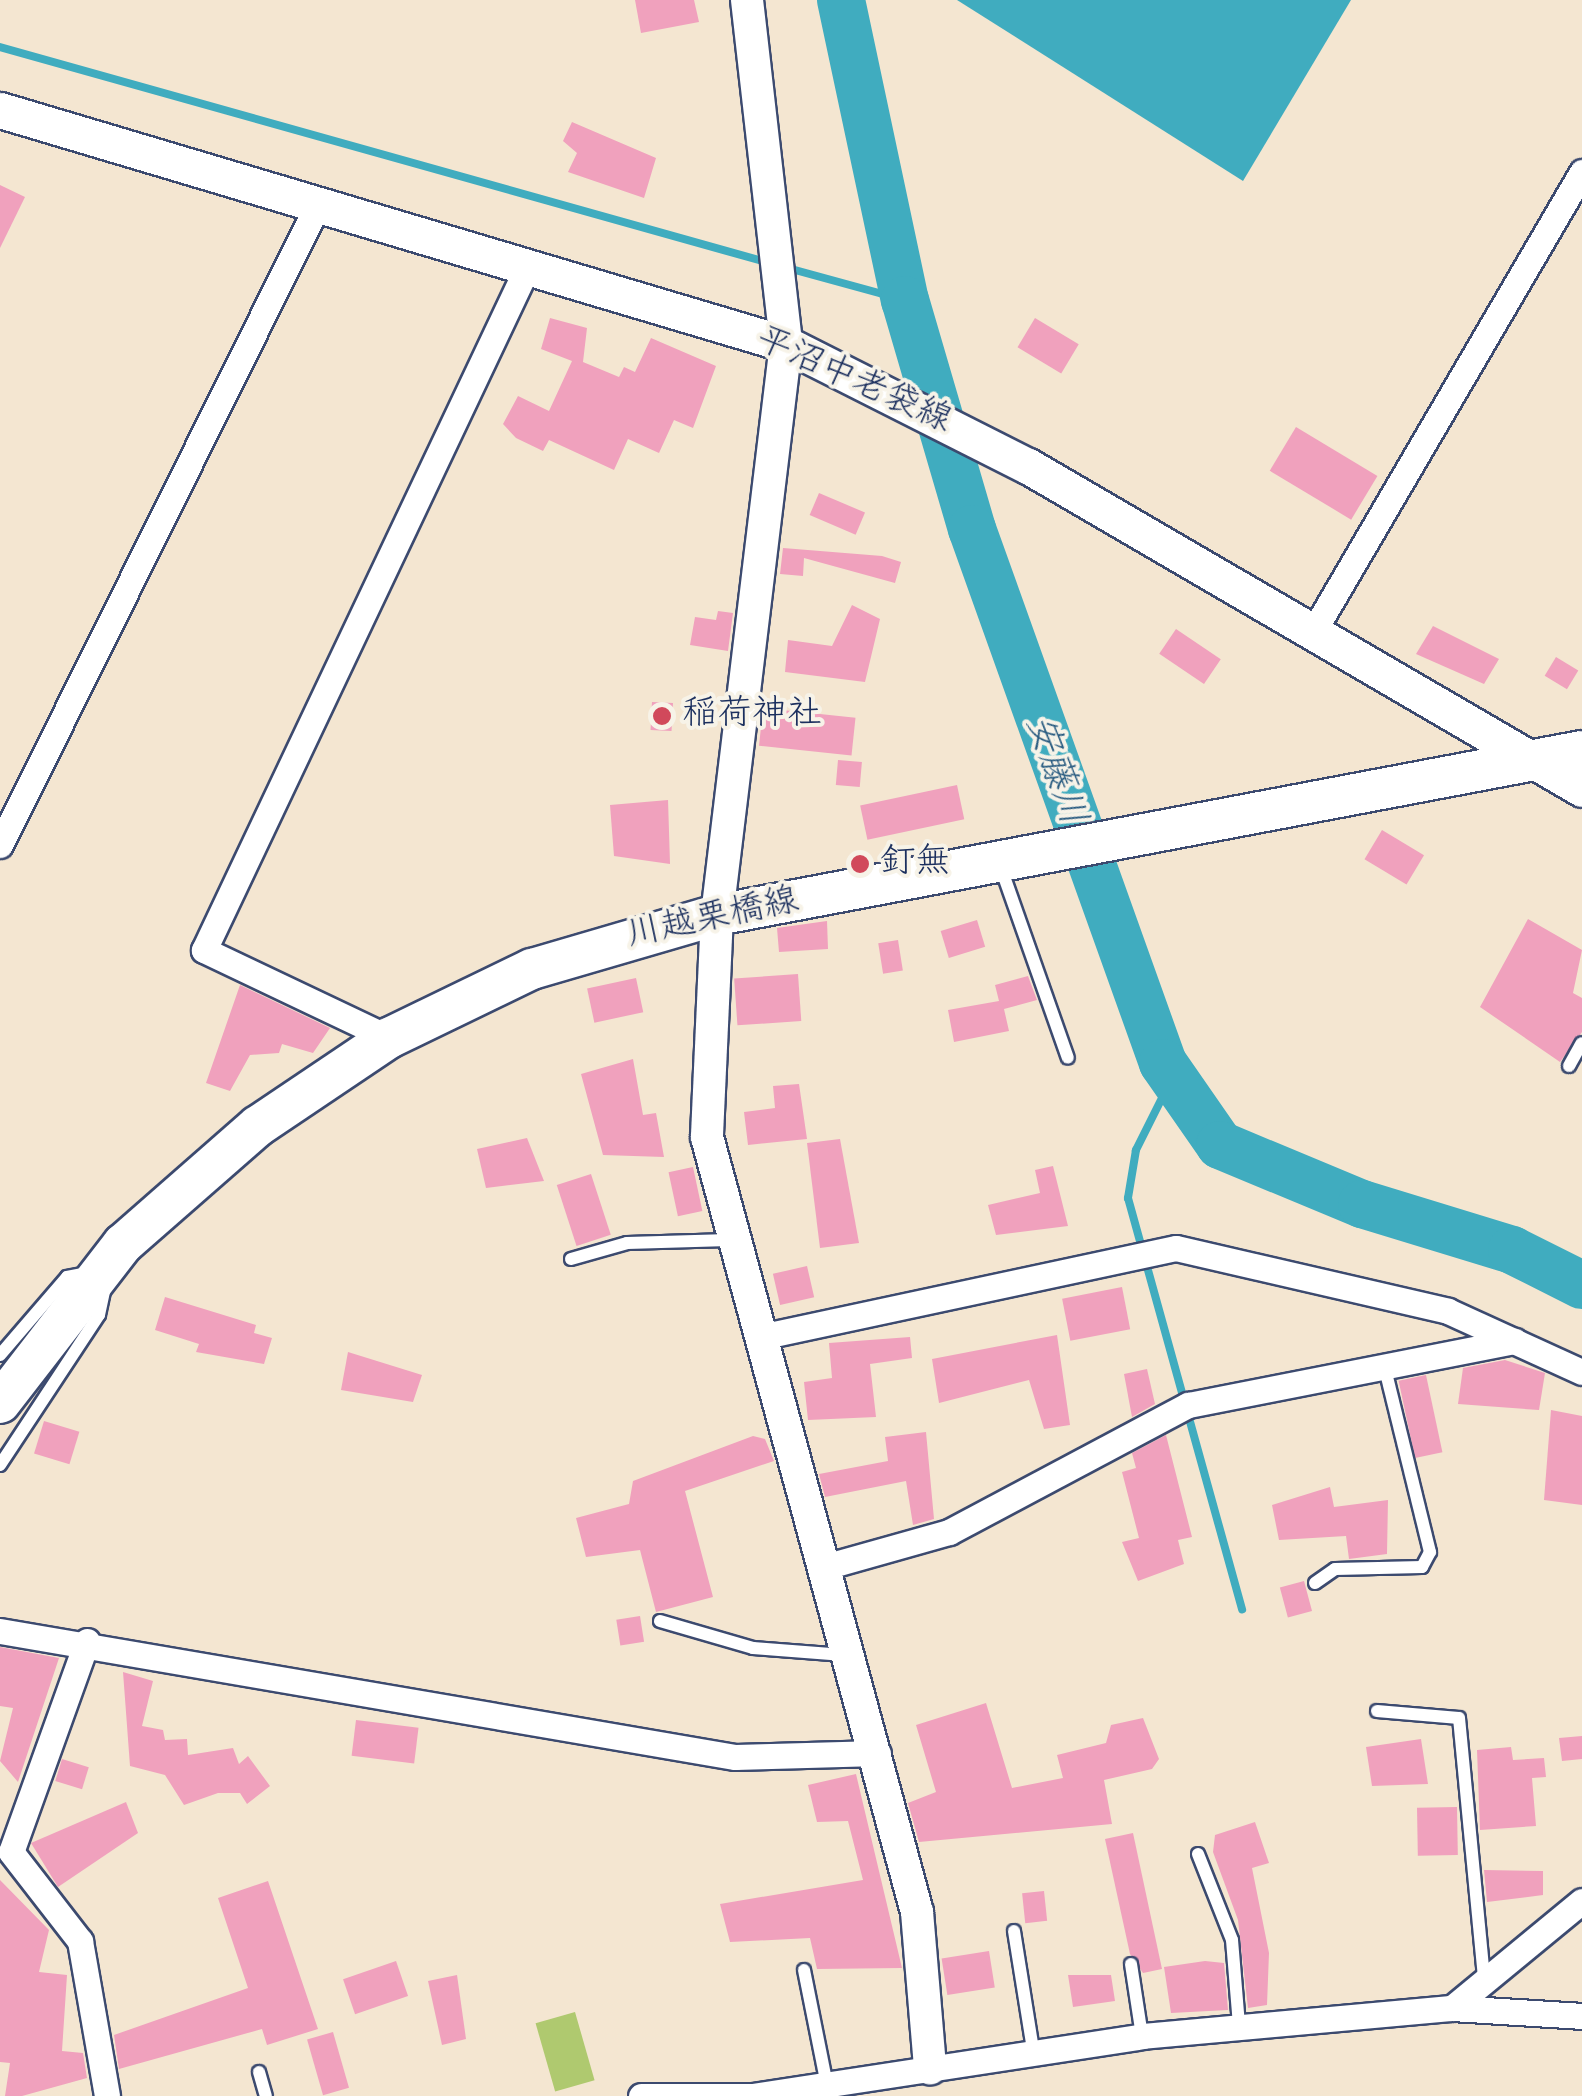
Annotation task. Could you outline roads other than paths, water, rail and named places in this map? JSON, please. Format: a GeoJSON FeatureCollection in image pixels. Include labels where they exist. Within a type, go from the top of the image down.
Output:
{"type":"FeatureCollection","features":[{"type":"Feature","properties":{"kind":"main road","name":"平沼中老袋線"},"geometry":{"type":"LineString","coordinates":[[0,110],[786,344],[1028,466],[1582,789]]}},
{"type":"Feature","properties":{"kind":"main road","name":"川越栗橋線"},"geometry":{"type":"LineString","coordinates":[[0,1402],[106,1270],[258,1126],[389,1038],[532,969],[717,915],[1582,751]]}},
{"type":"Feature","properties":{"kind":"street"},"geometry":{"type":"LineString","coordinates":[[748,0],[786,344],[717,915],[705,1083],[729,1240],[828,1566],[878,1753],[927,1968],[930,2068]]}},
{"type":"Feature","properties":{"kind":"street"},"geometry":{"type":"LineString","coordinates":[[1312,632],[1582,172]]}},
{"type":"Feature","properties":{"kind":"street"},"geometry":{"type":"LineString","coordinates":[[0,844],[317,206]]}},
{"type":"Feature","properties":{"kind":"street"},"geometry":{"type":"LineString","coordinates":[[389,1038],[204,950],[527,268]]}},
{"type":"Feature","properties":{"kind":"street"},"geometry":{"type":"LineString","coordinates":[[760,1337],[1176,1248],[1448,1311],[1582,1372]]}},
{"type":"Feature","properties":{"kind":"street"},"geometry":{"type":"LineString","coordinates":[[828,1566],[949,1532],[1188,1405],[1383,1362],[1515,1340]]}},
{"type":"Feature","properties":{"kind":"street"},"geometry":{"type":"LineString","coordinates":[[0,1631],[87,1641],[735,1757],[878,1753]]}},
{"type":"Feature","properties":{"kind":"street"},"geometry":{"type":"LineString","coordinates":[[87,1641],[6,1850],[80,1941],[107,2096]]}},
{"type":"Feature","properties":{"kind":"street"},"geometry":{"type":"LineString","coordinates":[[1452,2008],[1582,1901]]}},
{"type":"Feature","properties":{"kind":"street"},"geometry":{"type":"LineString","coordinates":[[640,2096],[751,2096],[826,2080],[1239,2025],[1452,2008],[1582,2016]]}},
{"type":"Feature","properties":{"kind":"lane"},"geometry":{"type":"LineString","coordinates":[[1008,860],[1068,1058]]}},
{"type":"Feature","properties":{"kind":"lane"},"geometry":{"type":"LineString","coordinates":[[1569,1066],[1582,1042]]}},
{"type":"Feature","properties":{"kind":"lane"},"geometry":{"type":"LineString","coordinates":[[571,1260],[627,1244],[729,1240]]}},
{"type":"Feature","properties":{"kind":"lane"},"geometry":{"type":"LineString","coordinates":[[0,1355],[67,1277],[106,1270],[98,1315],[0,1465]]}},
{"type":"Feature","properties":{"kind":"lane"},"geometry":{"type":"LineString","coordinates":[[1314,1584],[1335,1568],[1422,1567],[1430,1552],[1383,1362]]}},
{"type":"Feature","properties":{"kind":"lane"},"geometry":{"type":"LineString","coordinates":[[660,1621],[753,1648],[852,1656]]}},
{"type":"Feature","properties":{"kind":"lane"},"geometry":{"type":"LineString","coordinates":[[1378,1711],[1460,1718],[1484,1979]]}},
{"type":"Feature","properties":{"kind":"lane"},"geometry":{"type":"LineString","coordinates":[[1198,1854],[1232,1940],[1239,2025]]}},
{"type":"Feature","properties":{"kind":"lane"},"geometry":{"type":"LineString","coordinates":[[1014,1931],[1033,2050]]}},
{"type":"Feature","properties":{"kind":"lane"},"geometry":{"type":"LineString","coordinates":[[1130,1964],[1142,2036]]}},
{"type":"Feature","properties":{"kind":"lane"},"geometry":{"type":"LineString","coordinates":[[804,1970],[826,2080]]}},
{"type":"Feature","properties":{"kind":"lane"},"geometry":{"type":"LineString","coordinates":[[259,2072],[266,2096]]}},
{"type":"Feature","properties":{"kind":"water"},"geometry":{"type":"Polygon","coordinates":[[[957,0],[1351,0],[1243,181],[957,0]]]}},
{"type":"Feature","properties":{"kind":"waterway","name":"安藤川"},"geometry":{"type":"LineString","coordinates":[[841,0],[905,300],[972,529],[1163,1063],[1220,1145],[1362,1204],[1512,1250],[1582,1285]]}},
{"type":"Feature","properties":{"kind":"waterway"},"geometry":{"type":"LineString","coordinates":[[0,47],[766,262]]}},
{"type":"Feature","properties":{"kind":"waterway"},"geometry":{"type":"LineString","coordinates":[[784,267],[905,300]]}},
{"type":"Feature","properties":{"kind":"waterway"},"geometry":{"type":"LineString","coordinates":[[1173,1076],[1136,1150],[1128,1198],[1242,1609]]}},
{"type":"Feature","properties":{"kind":"place","name":"稲荷神社"},"geometry":{"type":"Point","coordinates":[662,716]}},
{"type":"Feature","properties":{"kind":"place","name":"釘無"},"geometry":{"type":"Point","coordinates":[860,864]}}]}
